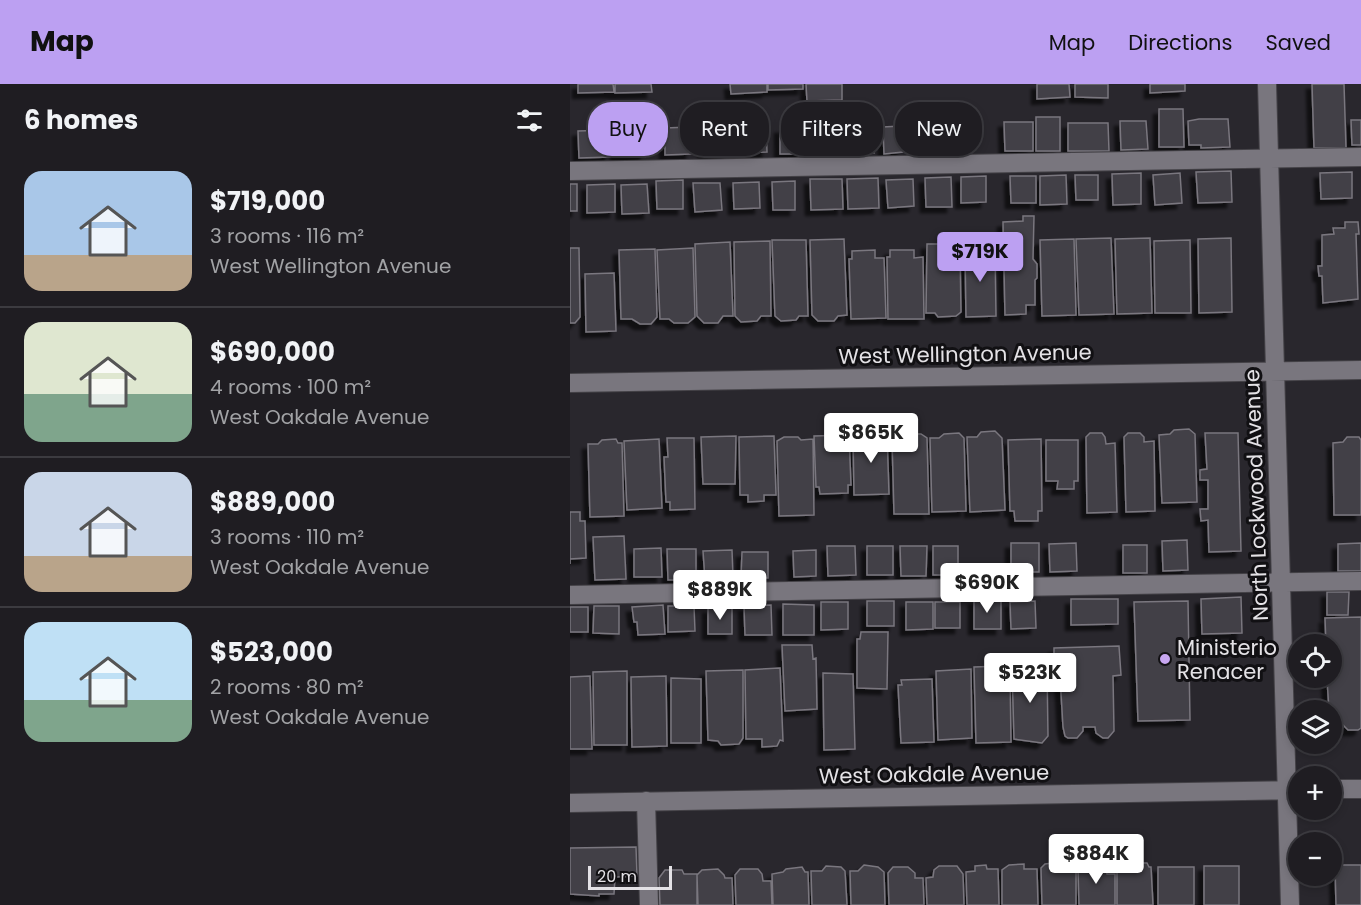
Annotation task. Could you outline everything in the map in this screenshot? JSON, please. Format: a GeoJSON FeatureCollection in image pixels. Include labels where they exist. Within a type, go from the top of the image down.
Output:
{"type":"FeatureCollection","features":[{"type":"Feature","properties":{"kind":"street","name":"North Lockwood Avenue"},"geometry":{"type":"LineString","coordinates":[[1267,84],[1281,583],[1292,766]]}},
{"type":"Feature","properties":{"kind":"street"},"geometry":{"type":"LineString","coordinates":[[570,171],[1361,157]]}},
{"type":"Feature","properties":{"kind":"street","name":"West Wellington Avenue"},"geometry":{"type":"LineString","coordinates":[[570,383],[1361,370]]}},
{"type":"Feature","properties":{"kind":"street"},"geometry":{"type":"LineString","coordinates":[[570,595],[1361,581]]}},
{"type":"Feature","properties":{"kind":"street"},"geometry":{"type":"LineString","coordinates":[[1342,789],[1361,789]]}},
{"type":"Feature","properties":{"kind":"street","name":"West Oakdale Avenue"},"geometry":{"type":"LineString","coordinates":[[570,803],[1288,790]]}},
{"type":"Feature","properties":{"kind":"street"},"geometry":{"type":"LineString","coordinates":[[646,801],[649,905]]}},
{"type":"Feature","properties":{"kind":"street","name":"North Lockwood Avenue"},"geometry":{"type":"LineString","coordinates":[[1290,905],[1292,820]]}},
{"type":"Feature","properties":{"kind":"building"},"geometry":{"type":"Polygon","coordinates":[[[578,84],[613,84],[614,92],[578,93],[578,84]]]}},
{"type":"Feature","properties":{"kind":"building"},"geometry":{"type":"Polygon","coordinates":[[[615,84],[651,84],[652,92],[615,93],[615,84]]]}},
{"type":"Feature","properties":{"kind":"building"},"geometry":{"type":"Polygon","coordinates":[[[730,84],[767,84],[767,92],[731,94],[730,84]]]}},
{"type":"Feature","properties":{"kind":"building"},"geometry":{"type":"Polygon","coordinates":[[[768,84],[803,84],[803,89],[768,90],[768,84]]]}},
{"type":"Feature","properties":{"kind":"building"},"geometry":{"type":"Polygon","coordinates":[[[806,84],[842,84],[842,100],[807,101],[806,84]]]}},
{"type":"Feature","properties":{"kind":"building"},"geometry":{"type":"Polygon","coordinates":[[[1037,84],[1069,84],[1070,97],[1037,99],[1037,84]]]}},
{"type":"Feature","properties":{"kind":"building"},"geometry":{"type":"Polygon","coordinates":[[[1075,84],[1108,84],[1108,98],[1075,97],[1075,84]]]}},
{"type":"Feature","properties":{"kind":"building"},"geometry":{"type":"Polygon","coordinates":[[[1150,84],[1185,84],[1185,91],[1150,93],[1150,84]]]}},
{"type":"Feature","properties":{"kind":"building"},"geometry":{"type":"Polygon","coordinates":[[[1312,84],[1344,84],[1346,148],[1314,148],[1312,84]]]}},
{"type":"Feature","properties":{"kind":"building"},"geometry":{"type":"Polygon","coordinates":[[[1159,109],[1183,109],[1184,147],[1159,147],[1159,109]]]}},
{"type":"Feature","properties":{"kind":"building"},"geometry":{"type":"Polygon","coordinates":[[[1036,117],[1060,117],[1060,151],[1036,151],[1036,117]]]}},
{"type":"Feature","properties":{"kind":"building"},"geometry":{"type":"Polygon","coordinates":[[[1228,119],[1230,147],[1201,148],[1201,145],[1189,145],[1188,121],[1228,119]]]}},
{"type":"Feature","properties":{"kind":"building"},"geometry":{"type":"Polygon","coordinates":[[[1351,120],[1361,120],[1361,145],[1352,145],[1351,120]]]}},
{"type":"Feature","properties":{"kind":"building"},"geometry":{"type":"Polygon","coordinates":[[[1120,121],[1146,121],[1148,149],[1121,150],[1120,121]]]}},
{"type":"Feature","properties":{"kind":"building"},"geometry":{"type":"Polygon","coordinates":[[[1004,122],[1033,122],[1033,151],[1005,151],[1004,122]]]}},
{"type":"Feature","properties":{"kind":"building"},"geometry":{"type":"Polygon","coordinates":[[[1068,123],[1108,123],[1109,151],[1068,151],[1068,123]]]}},
{"type":"Feature","properties":{"kind":"building"},"geometry":{"type":"Polygon","coordinates":[[[895,126],[895,153],[884,154],[883,127],[895,126]]]}},
{"type":"Feature","properties":{"kind":"building"},"geometry":{"type":"Polygon","coordinates":[[[680,127],[680,154],[668,155],[668,128],[680,127]]]}},
{"type":"Feature","properties":{"kind":"building"},"geometry":{"type":"Polygon","coordinates":[[[780,128],[781,128],[781,154],[780,128]]]}},
{"type":"Feature","properties":{"kind":"building"},"geometry":{"type":"Polygon","coordinates":[[[578,131],[588,131],[588,156],[610,157],[579,158],[578,131]]]}},
{"type":"Feature","properties":{"kind":"building"},"geometry":{"type":"Polygon","coordinates":[[[616,156],[645,156],[645,157],[616,156]]]}},
{"type":"Feature","properties":{"kind":"building"},"geometry":{"type":"Polygon","coordinates":[[[1231,171],[1232,202],[1198,203],[1196,172],[1231,171]]]}},
{"type":"Feature","properties":{"kind":"building"},"geometry":{"type":"Polygon","coordinates":[[[1352,172],[1352,198],[1321,199],[1320,173],[1352,172]]]}},
{"type":"Feature","properties":{"kind":"building"},"geometry":{"type":"Polygon","coordinates":[[[1141,173],[1141,204],[1113,205],[1112,174],[1141,173]]]}},
{"type":"Feature","properties":{"kind":"building"},"geometry":{"type":"Polygon","coordinates":[[[1180,173],[1182,203],[1155,205],[1153,175],[1180,173]]]}},
{"type":"Feature","properties":{"kind":"building"},"geometry":{"type":"Polygon","coordinates":[[[1066,175],[1067,204],[1040,205],[1040,176],[1066,175]]]}},
{"type":"Feature","properties":{"kind":"building"},"geometry":{"type":"Polygon","coordinates":[[[1075,175],[1098,175],[1098,200],[1076,200],[1075,175]]]}},
{"type":"Feature","properties":{"kind":"building"},"geometry":{"type":"Polygon","coordinates":[[[986,176],[986,202],[961,203],[961,177],[986,176]]]}},
{"type":"Feature","properties":{"kind":"building"},"geometry":{"type":"Polygon","coordinates":[[[1010,176],[1036,176],[1036,203],[1011,203],[1010,176]]]}},
{"type":"Feature","properties":{"kind":"building"},"geometry":{"type":"Polygon","coordinates":[[[951,177],[952,207],[926,207],[925,178],[951,177]]]}},
{"type":"Feature","properties":{"kind":"building"},"geometry":{"type":"Polygon","coordinates":[[[878,178],[879,208],[848,209],[847,179],[878,178]]]}},
{"type":"Feature","properties":{"kind":"building"},"geometry":{"type":"Polygon","coordinates":[[[810,179],[842,179],[843,209],[811,210],[810,179]]]}},
{"type":"Feature","properties":{"kind":"building"},"geometry":{"type":"Polygon","coordinates":[[[913,179],[914,206],[888,208],[886,180],[913,179]]]}},
{"type":"Feature","properties":{"kind":"building"},"geometry":{"type":"Polygon","coordinates":[[[683,180],[683,209],[657,209],[656,181],[683,180]]]}},
{"type":"Feature","properties":{"kind":"building"},"geometry":{"type":"Polygon","coordinates":[[[795,181],[795,210],[773,210],[772,182],[795,181]]]}},
{"type":"Feature","properties":{"kind":"building"},"geometry":{"type":"Polygon","coordinates":[[[759,182],[760,208],[734,209],[733,183],[759,182]]]}},
{"type":"Feature","properties":{"kind":"building"},"geometry":{"type":"Polygon","coordinates":[[[693,183],[720,183],[722,210],[695,212],[693,183]]]}},
{"type":"Feature","properties":{"kind":"building"},"geometry":{"type":"Polygon","coordinates":[[[570,184],[577,184],[577,211],[570,211],[570,184]]]}},
{"type":"Feature","properties":{"kind":"building"},"geometry":{"type":"Polygon","coordinates":[[[615,184],[615,212],[587,213],[587,185],[615,184]]]}},
{"type":"Feature","properties":{"kind":"building"},"geometry":{"type":"Polygon","coordinates":[[[647,184],[649,213],[622,214],[621,185],[647,184]]]}},
{"type":"Feature","properties":{"kind":"building"},"geometry":{"type":"Polygon","coordinates":[[[1023,216],[1034,216],[1033,259],[1037,264],[1035,305],[1026,305],[1026,314],[1005,315],[1003,222],[1023,221],[1023,216]]]}},
{"type":"Feature","properties":{"kind":"building"},"geometry":{"type":"Polygon","coordinates":[[[1345,222],[1358,222],[1359,234],[1356,234],[1358,299],[1323,303],[1322,276],[1319,276],[1318,266],[1322,266],[1322,235],[1334,234],[1333,228],[1345,228],[1345,222]]]}},
{"type":"Feature","properties":{"kind":"building"},"geometry":{"type":"Polygon","coordinates":[[[1111,238],[1114,314],[1079,315],[1076,239],[1111,238]]]}},
{"type":"Feature","properties":{"kind":"building"},"geometry":{"type":"Polygon","coordinates":[[[1150,238],[1152,313],[1117,314],[1115,239],[1150,238]]]}},
{"type":"Feature","properties":{"kind":"building"},"geometry":{"type":"Polygon","coordinates":[[[1231,238],[1232,312],[1199,313],[1198,239],[1231,238]]]}},
{"type":"Feature","properties":{"kind":"building"},"geometry":{"type":"Polygon","coordinates":[[[844,239],[847,315],[838,316],[834,321],[818,321],[812,315],[810,240],[844,239]]]}},
{"type":"Feature","properties":{"kind":"building"},"geometry":{"type":"Polygon","coordinates":[[[1074,239],[1076,315],[1042,316],[1040,240],[1074,239]]]}},
{"type":"Feature","properties":{"kind":"building"},"geometry":{"type":"Polygon","coordinates":[[[772,240],[806,240],[808,316],[781,321],[775,316],[772,240]]]}},
{"type":"Feature","properties":{"kind":"building"},"geometry":{"type":"Polygon","coordinates":[[[1190,240],[1191,313],[1155,313],[1154,241],[1190,240]]]}},
{"type":"Feature","properties":{"kind":"building"},"geometry":{"type":"Polygon","coordinates":[[[770,241],[771,316],[761,316],[757,321],[741,322],[735,316],[734,242],[770,241]]]}},
{"type":"Feature","properties":{"kind":"building"},"geometry":{"type":"Polygon","coordinates":[[[730,242],[733,316],[723,316],[718,323],[704,323],[697,316],[695,244],[730,242]]]}},
{"type":"Feature","properties":{"kind":"building"},"geometry":{"type":"Polygon","coordinates":[[[927,244],[957,244],[957,252],[960,252],[961,312],[956,316],[938,317],[935,313],[926,313],[927,244]]]}},
{"type":"Feature","properties":{"kind":"building"},"geometry":{"type":"Polygon","coordinates":[[[570,248],[579,248],[580,317],[575,323],[570,323],[570,248]]]}},
{"type":"Feature","properties":{"kind":"building"},"geometry":{"type":"Polygon","coordinates":[[[693,248],[695,317],[688,323],[674,323],[669,319],[660,319],[657,250],[693,248]]]}},
{"type":"Feature","properties":{"kind":"building"},"geometry":{"type":"Polygon","coordinates":[[[655,249],[657,317],[651,324],[640,324],[632,319],[621,319],[619,250],[655,249]]]}},
{"type":"Feature","properties":{"kind":"building"},"geometry":{"type":"Polygon","coordinates":[[[995,249],[996,316],[966,317],[965,250],[995,249]]]}},
{"type":"Feature","properties":{"kind":"building"},"geometry":{"type":"Polygon","coordinates":[[[875,250],[875,258],[884,258],[886,318],[851,319],[849,259],[852,259],[852,251],[875,250]]]}},
{"type":"Feature","properties":{"kind":"building"},"geometry":{"type":"Polygon","coordinates":[[[890,250],[914,250],[914,258],[923,257],[924,319],[888,319],[887,257],[890,257],[890,250]]]}},
{"type":"Feature","properties":{"kind":"building"},"geometry":{"type":"Polygon","coordinates":[[[614,273],[616,331],[586,332],[585,274],[614,273]]]}},
{"type":"Feature","properties":{"kind":"building"},"geometry":{"type":"Polygon","coordinates":[[[1189,429],[1195,434],[1197,502],[1162,503],[1159,435],[1170,434],[1174,430],[1189,429]]]}},
{"type":"Feature","properties":{"kind":"building"},"geometry":{"type":"Polygon","coordinates":[[[995,431],[1002,438],[1005,510],[970,512],[967,437],[977,437],[981,432],[995,431]]]}},
{"type":"Feature","properties":{"kind":"building"},"geometry":{"type":"Polygon","coordinates":[[[887,433],[889,494],[854,495],[853,435],[887,433]]]}},
{"type":"Feature","properties":{"kind":"building"},"geometry":{"type":"Polygon","coordinates":[[[959,433],[964,438],[966,511],[932,512],[930,438],[959,433]]]}},
{"type":"Feature","properties":{"kind":"building"},"geometry":{"type":"Polygon","coordinates":[[[1090,433],[1102,433],[1106,444],[1115,443],[1117,512],[1087,513],[1086,437],[1090,433]]]}},
{"type":"Feature","properties":{"kind":"building"},"geometry":{"type":"Polygon","coordinates":[[[1128,433],[1140,433],[1144,437],[1144,442],[1154,441],[1155,511],[1126,512],[1124,437],[1128,433]]]}},
{"type":"Feature","properties":{"kind":"building"},"geometry":{"type":"Polygon","coordinates":[[[1205,433],[1238,433],[1241,551],[1209,552],[1208,520],[1201,521],[1200,509],[1208,509],[1208,480],[1200,480],[1200,470],[1207,469],[1205,433]]]}},
{"type":"Feature","properties":{"kind":"building"},"geometry":{"type":"Polygon","coordinates":[[[905,434],[921,434],[927,438],[929,514],[894,514],[892,438],[901,438],[905,434]]]}},
{"type":"Feature","properties":{"kind":"building"},"geometry":{"type":"Polygon","coordinates":[[[849,435],[851,485],[848,485],[848,493],[820,494],[819,487],[816,487],[814,436],[849,435]]]}},
{"type":"Feature","properties":{"kind":"building"},"geometry":{"type":"Polygon","coordinates":[[[736,436],[735,484],[703,484],[701,437],[736,436]]]}},
{"type":"Feature","properties":{"kind":"building"},"geometry":{"type":"Polygon","coordinates":[[[774,436],[776,495],[764,495],[764,501],[748,502],[748,495],[740,495],[739,437],[774,436]]]}},
{"type":"Feature","properties":{"kind":"building"},"geometry":{"type":"Polygon","coordinates":[[[784,437],[798,437],[801,440],[813,439],[814,515],[779,516],[777,441],[784,437]]]}},
{"type":"Feature","properties":{"kind":"building"},"geometry":{"type":"Polygon","coordinates":[[[1347,437],[1359,437],[1361,440],[1361,515],[1334,515],[1333,443],[1343,442],[1347,437]]]}},
{"type":"Feature","properties":{"kind":"building"},"geometry":{"type":"Polygon","coordinates":[[[667,438],[694,438],[695,509],[670,510],[670,502],[666,502],[664,457],[668,457],[667,438]]]}},
{"type":"Feature","properties":{"kind":"building"},"geometry":{"type":"Polygon","coordinates":[[[616,439],[618,443],[622,443],[624,516],[590,517],[588,444],[616,439]]]}},
{"type":"Feature","properties":{"kind":"building"},"geometry":{"type":"Polygon","coordinates":[[[659,439],[662,508],[627,510],[624,441],[659,439]]]}},
{"type":"Feature","properties":{"kind":"building"},"geometry":{"type":"Polygon","coordinates":[[[1041,439],[1042,511],[1038,511],[1038,521],[1015,521],[1014,511],[1010,511],[1008,440],[1041,439]]]}},
{"type":"Feature","properties":{"kind":"building"},"geometry":{"type":"Polygon","coordinates":[[[1046,440],[1078,440],[1078,481],[1074,481],[1074,489],[1057,489],[1058,481],[1046,481],[1046,440]]]}},
{"type":"Feature","properties":{"kind":"building"},"geometry":{"type":"Polygon","coordinates":[[[570,512],[580,512],[580,521],[585,521],[586,558],[570,559],[570,512]]]}},
{"type":"Feature","properties":{"kind":"building"},"geometry":{"type":"Polygon","coordinates":[[[624,536],[626,579],[595,580],[593,537],[624,536]]]}},
{"type":"Feature","properties":{"kind":"building"},"geometry":{"type":"Polygon","coordinates":[[[1187,540],[1188,570],[1163,571],[1162,541],[1187,540]]]}},
{"type":"Feature","properties":{"kind":"building"},"geometry":{"type":"Polygon","coordinates":[[[1011,543],[1039,543],[1039,572],[1011,572],[1011,543]]]}},
{"type":"Feature","properties":{"kind":"building"},"geometry":{"type":"Polygon","coordinates":[[[1076,543],[1077,571],[1050,572],[1049,544],[1076,543]]]}},
{"type":"Feature","properties":{"kind":"building"},"geometry":{"type":"Polygon","coordinates":[[[1361,543],[1361,571],[1338,571],[1338,544],[1361,543]]]}},
{"type":"Feature","properties":{"kind":"building"},"geometry":{"type":"Polygon","coordinates":[[[1123,545],[1147,545],[1147,573],[1123,573],[1123,545]]]}},
{"type":"Feature","properties":{"kind":"building"},"geometry":{"type":"Polygon","coordinates":[[[827,546],[855,546],[856,575],[828,576],[827,546]]]}},
{"type":"Feature","properties":{"kind":"building"},"geometry":{"type":"Polygon","coordinates":[[[867,546],[893,546],[893,575],[867,575],[867,546]]]}},
{"type":"Feature","properties":{"kind":"building"},"geometry":{"type":"Polygon","coordinates":[[[900,546],[927,546],[926,576],[901,576],[900,546]]]}},
{"type":"Feature","properties":{"kind":"building"},"geometry":{"type":"Polygon","coordinates":[[[933,546],[958,546],[958,575],[933,575],[933,546]]]}},
{"type":"Feature","properties":{"kind":"building"},"geometry":{"type":"Polygon","coordinates":[[[661,548],[662,577],[634,577],[634,549],[661,548]]]}},
{"type":"Feature","properties":{"kind":"building"},"geometry":{"type":"Polygon","coordinates":[[[667,549],[696,549],[696,580],[668,580],[667,549]]]}},
{"type":"Feature","properties":{"kind":"building"},"geometry":{"type":"Polygon","coordinates":[[[732,550],[733,577],[705,579],[703,551],[732,550]]]}},
{"type":"Feature","properties":{"kind":"building"},"geometry":{"type":"Polygon","coordinates":[[[816,550],[816,576],[794,577],[793,551],[816,550]]]}},
{"type":"Feature","properties":{"kind":"building"},"geometry":{"type":"Polygon","coordinates":[[[742,552],[768,552],[768,578],[741,578],[742,552]]]}},
{"type":"Feature","properties":{"kind":"building"},"geometry":{"type":"Polygon","coordinates":[[[1327,592],[1349,592],[1348,615],[1327,615],[1327,592]]]}},
{"type":"Feature","properties":{"kind":"building"},"geometry":{"type":"Polygon","coordinates":[[[1241,597],[1242,633],[1202,634],[1201,599],[1241,597]]]}},
{"type":"Feature","properties":{"kind":"building"},"geometry":{"type":"Polygon","coordinates":[[[974,599],[1001,600],[1001,629],[974,629],[974,599]]]}},
{"type":"Feature","properties":{"kind":"building"},"geometry":{"type":"Polygon","coordinates":[[[1071,599],[1118,599],[1118,624],[1071,625],[1071,599]]]}},
{"type":"Feature","properties":{"kind":"building"},"geometry":{"type":"Polygon","coordinates":[[[867,601],[894,601],[894,626],[867,626],[867,601]]]}},
{"type":"Feature","properties":{"kind":"building"},"geometry":{"type":"Polygon","coordinates":[[[1035,601],[1036,628],[1011,629],[1010,602],[1035,601]]]}},
{"type":"Feature","properties":{"kind":"building"},"geometry":{"type":"Polygon","coordinates":[[[1188,601],[1190,720],[1138,721],[1134,602],[1188,601]]]}},
{"type":"Feature","properties":{"kind":"building"},"geometry":{"type":"Polygon","coordinates":[[[821,602],[848,602],[848,629],[821,630],[821,602]]]}},
{"type":"Feature","properties":{"kind":"building"},"geometry":{"type":"Polygon","coordinates":[[[906,602],[933,602],[933,629],[906,630],[906,602]]]}},
{"type":"Feature","properties":{"kind":"building"},"geometry":{"type":"Polygon","coordinates":[[[935,602],[960,602],[960,628],[935,628],[935,602]]]}},
{"type":"Feature","properties":{"kind":"building"},"geometry":{"type":"Polygon","coordinates":[[[783,604],[814,605],[814,635],[783,635],[783,604]]]}},
{"type":"Feature","properties":{"kind":"building"},"geometry":{"type":"Polygon","coordinates":[[[663,605],[665,634],[638,635],[632,607],[663,605]]]}},
{"type":"Feature","properties":{"kind":"building"},"geometry":{"type":"Polygon","coordinates":[[[771,605],[772,635],[745,635],[744,606],[771,605]]]}},
{"type":"Feature","properties":{"kind":"building"},"geometry":{"type":"Polygon","coordinates":[[[594,606],[619,606],[619,634],[593,633],[594,606]]]}},
{"type":"Feature","properties":{"kind":"building"},"geometry":{"type":"Polygon","coordinates":[[[668,606],[694,606],[695,631],[668,632],[668,606]]]}},
{"type":"Feature","properties":{"kind":"building"},"geometry":{"type":"Polygon","coordinates":[[[570,607],[588,607],[588,632],[570,632],[570,607]]]}},
{"type":"Feature","properties":{"kind":"building"},"geometry":{"type":"Polygon","coordinates":[[[708,608],[732,608],[732,634],[708,634],[708,608]]]}},
{"type":"Feature","properties":{"kind":"building"},"geometry":{"type":"Polygon","coordinates":[[[1361,617],[1361,728],[1358,730],[1348,730],[1342,725],[1342,700],[1328,700],[1328,688],[1342,688],[1342,634],[1326,634],[1325,618],[1361,617]]]}},
{"type":"Feature","properties":{"kind":"building"},"geometry":{"type":"Polygon","coordinates":[[[861,632],[888,632],[887,689],[857,688],[857,639],[860,639],[861,632]]]}},
{"type":"Feature","properties":{"kind":"building"},"geometry":{"type":"Polygon","coordinates":[[[782,645],[812,645],[813,659],[816,658],[817,709],[785,711],[782,645]]]}},
{"type":"Feature","properties":{"kind":"building"},"geometry":{"type":"Polygon","coordinates":[[[1119,646],[1121,675],[1113,676],[1114,731],[1108,738],[1103,738],[1096,733],[1095,727],[1083,727],[1083,731],[1077,738],[1068,738],[1065,736],[1063,727],[1060,676],[1054,677],[1054,648],[1119,646]]]}},
{"type":"Feature","properties":{"kind":"building"},"geometry":{"type":"Polygon","coordinates":[[[1003,666],[1004,675],[1010,675],[1011,742],[976,743],[974,667],[1003,666]]]}},
{"type":"Feature","properties":{"kind":"building"},"geometry":{"type":"Polygon","coordinates":[[[1047,667],[1048,736],[1042,743],[1014,739],[1012,668],[1047,667]]]}},
{"type":"Feature","properties":{"kind":"building"},"geometry":{"type":"Polygon","coordinates":[[[780,668],[783,741],[780,740],[777,746],[762,747],[762,739],[746,739],[745,670],[780,668]]]}},
{"type":"Feature","properties":{"kind":"building"},"geometry":{"type":"Polygon","coordinates":[[[971,669],[972,738],[938,740],[936,671],[971,669]]]}},
{"type":"Feature","properties":{"kind":"building"},"geometry":{"type":"Polygon","coordinates":[[[743,670],[743,738],[739,744],[721,745],[718,741],[708,740],[706,671],[743,670]]]}},
{"type":"Feature","properties":{"kind":"building"},"geometry":{"type":"Polygon","coordinates":[[[627,671],[627,745],[594,745],[593,672],[627,671]]]}},
{"type":"Feature","properties":{"kind":"building"},"geometry":{"type":"Polygon","coordinates":[[[823,673],[853,674],[855,749],[824,750],[823,673]]]}},
{"type":"Feature","properties":{"kind":"building"},"geometry":{"type":"Polygon","coordinates":[[[590,676],[592,749],[570,749],[570,677],[590,676]]]}},
{"type":"Feature","properties":{"kind":"building"},"geometry":{"type":"Polygon","coordinates":[[[666,676],[667,746],[632,747],[631,677],[666,676]]]}},
{"type":"Feature","properties":{"kind":"building"},"geometry":{"type":"Polygon","coordinates":[[[671,678],[701,679],[701,743],[671,743],[671,678]]]}},
{"type":"Feature","properties":{"kind":"building"},"geometry":{"type":"Polygon","coordinates":[[[932,679],[934,742],[901,743],[898,685],[902,685],[901,680],[932,679]]]}},
{"type":"Feature","properties":{"kind":"building"},"geometry":{"type":"Polygon","coordinates":[[[636,847],[637,876],[615,877],[614,894],[599,894],[599,896],[570,894],[570,848],[636,847]]]}},
{"type":"Feature","properties":{"kind":"building"},"geometry":{"type":"Polygon","coordinates":[[[1061,862],[1066,868],[1076,868],[1076,905],[1042,905],[1041,868],[1045,864],[1061,862]]]}},
{"type":"Feature","properties":{"kind":"building"},"geometry":{"type":"Polygon","coordinates":[[[1101,863],[1106,868],[1107,874],[1115,874],[1115,905],[1079,905],[1078,869],[1083,864],[1101,863]]]}},
{"type":"Feature","properties":{"kind":"building"},"geometry":{"type":"Polygon","coordinates":[[[1131,863],[1147,863],[1151,867],[1153,905],[1117,905],[1117,868],[1128,867],[1131,863]]]}},
{"type":"Feature","properties":{"kind":"building"},"geometry":{"type":"Polygon","coordinates":[[[1024,864],[1024,869],[1037,869],[1038,905],[1002,905],[1002,870],[1009,865],[1024,864]]]}},
{"type":"Feature","properties":{"kind":"building"},"geometry":{"type":"Polygon","coordinates":[[[864,865],[878,867],[884,872],[885,905],[851,905],[850,871],[858,871],[864,865]]]}},
{"type":"Feature","properties":{"kind":"building"},"geometry":{"type":"Polygon","coordinates":[[[986,865],[987,869],[998,869],[999,905],[967,905],[966,872],[975,871],[975,866],[986,865]]]}},
{"type":"Feature","properties":{"kind":"building"},"geometry":{"type":"Polygon","coordinates":[[[1342,865],[1361,865],[1361,905],[1336,905],[1336,886],[1342,886],[1342,865]]]}},
{"type":"Feature","properties":{"kind":"building"},"geometry":{"type":"Polygon","coordinates":[[[826,866],[841,867],[845,871],[847,905],[812,905],[811,871],[822,871],[826,866]]]}},
{"type":"Feature","properties":{"kind":"building"},"geometry":{"type":"Polygon","coordinates":[[[939,866],[957,866],[963,874],[964,905],[927,905],[926,878],[933,877],[934,870],[939,866]]]}},
{"type":"Feature","properties":{"kind":"building"},"geometry":{"type":"Polygon","coordinates":[[[1204,866],[1239,866],[1239,905],[1204,905],[1204,866]]]}},
{"type":"Feature","properties":{"kind":"building"},"geometry":{"type":"Polygon","coordinates":[[[802,867],[805,872],[808,872],[809,905],[773,905],[772,874],[802,867]]]}},
{"type":"Feature","properties":{"kind":"building"},"geometry":{"type":"Polygon","coordinates":[[[893,867],[908,867],[915,873],[915,878],[923,878],[924,905],[889,905],[888,873],[893,867]]]}},
{"type":"Feature","properties":{"kind":"building"},"geometry":{"type":"Polygon","coordinates":[[[1158,867],[1194,867],[1194,905],[1158,905],[1158,867]]]}},
{"type":"Feature","properties":{"kind":"building"},"geometry":{"type":"Polygon","coordinates":[[[718,869],[725,878],[732,878],[733,905],[698,905],[697,875],[702,870],[718,869]]]}},
{"type":"Feature","properties":{"kind":"building"},"geometry":{"type":"Polygon","coordinates":[[[740,869],[758,869],[763,881],[771,881],[772,905],[736,905],[735,875],[740,869]]]}},
{"type":"Feature","properties":{"kind":"building"},"geometry":{"type":"Polygon","coordinates":[[[665,870],[682,870],[684,874],[697,874],[697,905],[660,905],[659,878],[665,870]]]}},
{"type":"Feature","properties":{"kind":"place","name":"Ministerio Renacer"},"geometry":{"type":"Point","coordinates":[1165,659]}}]}
